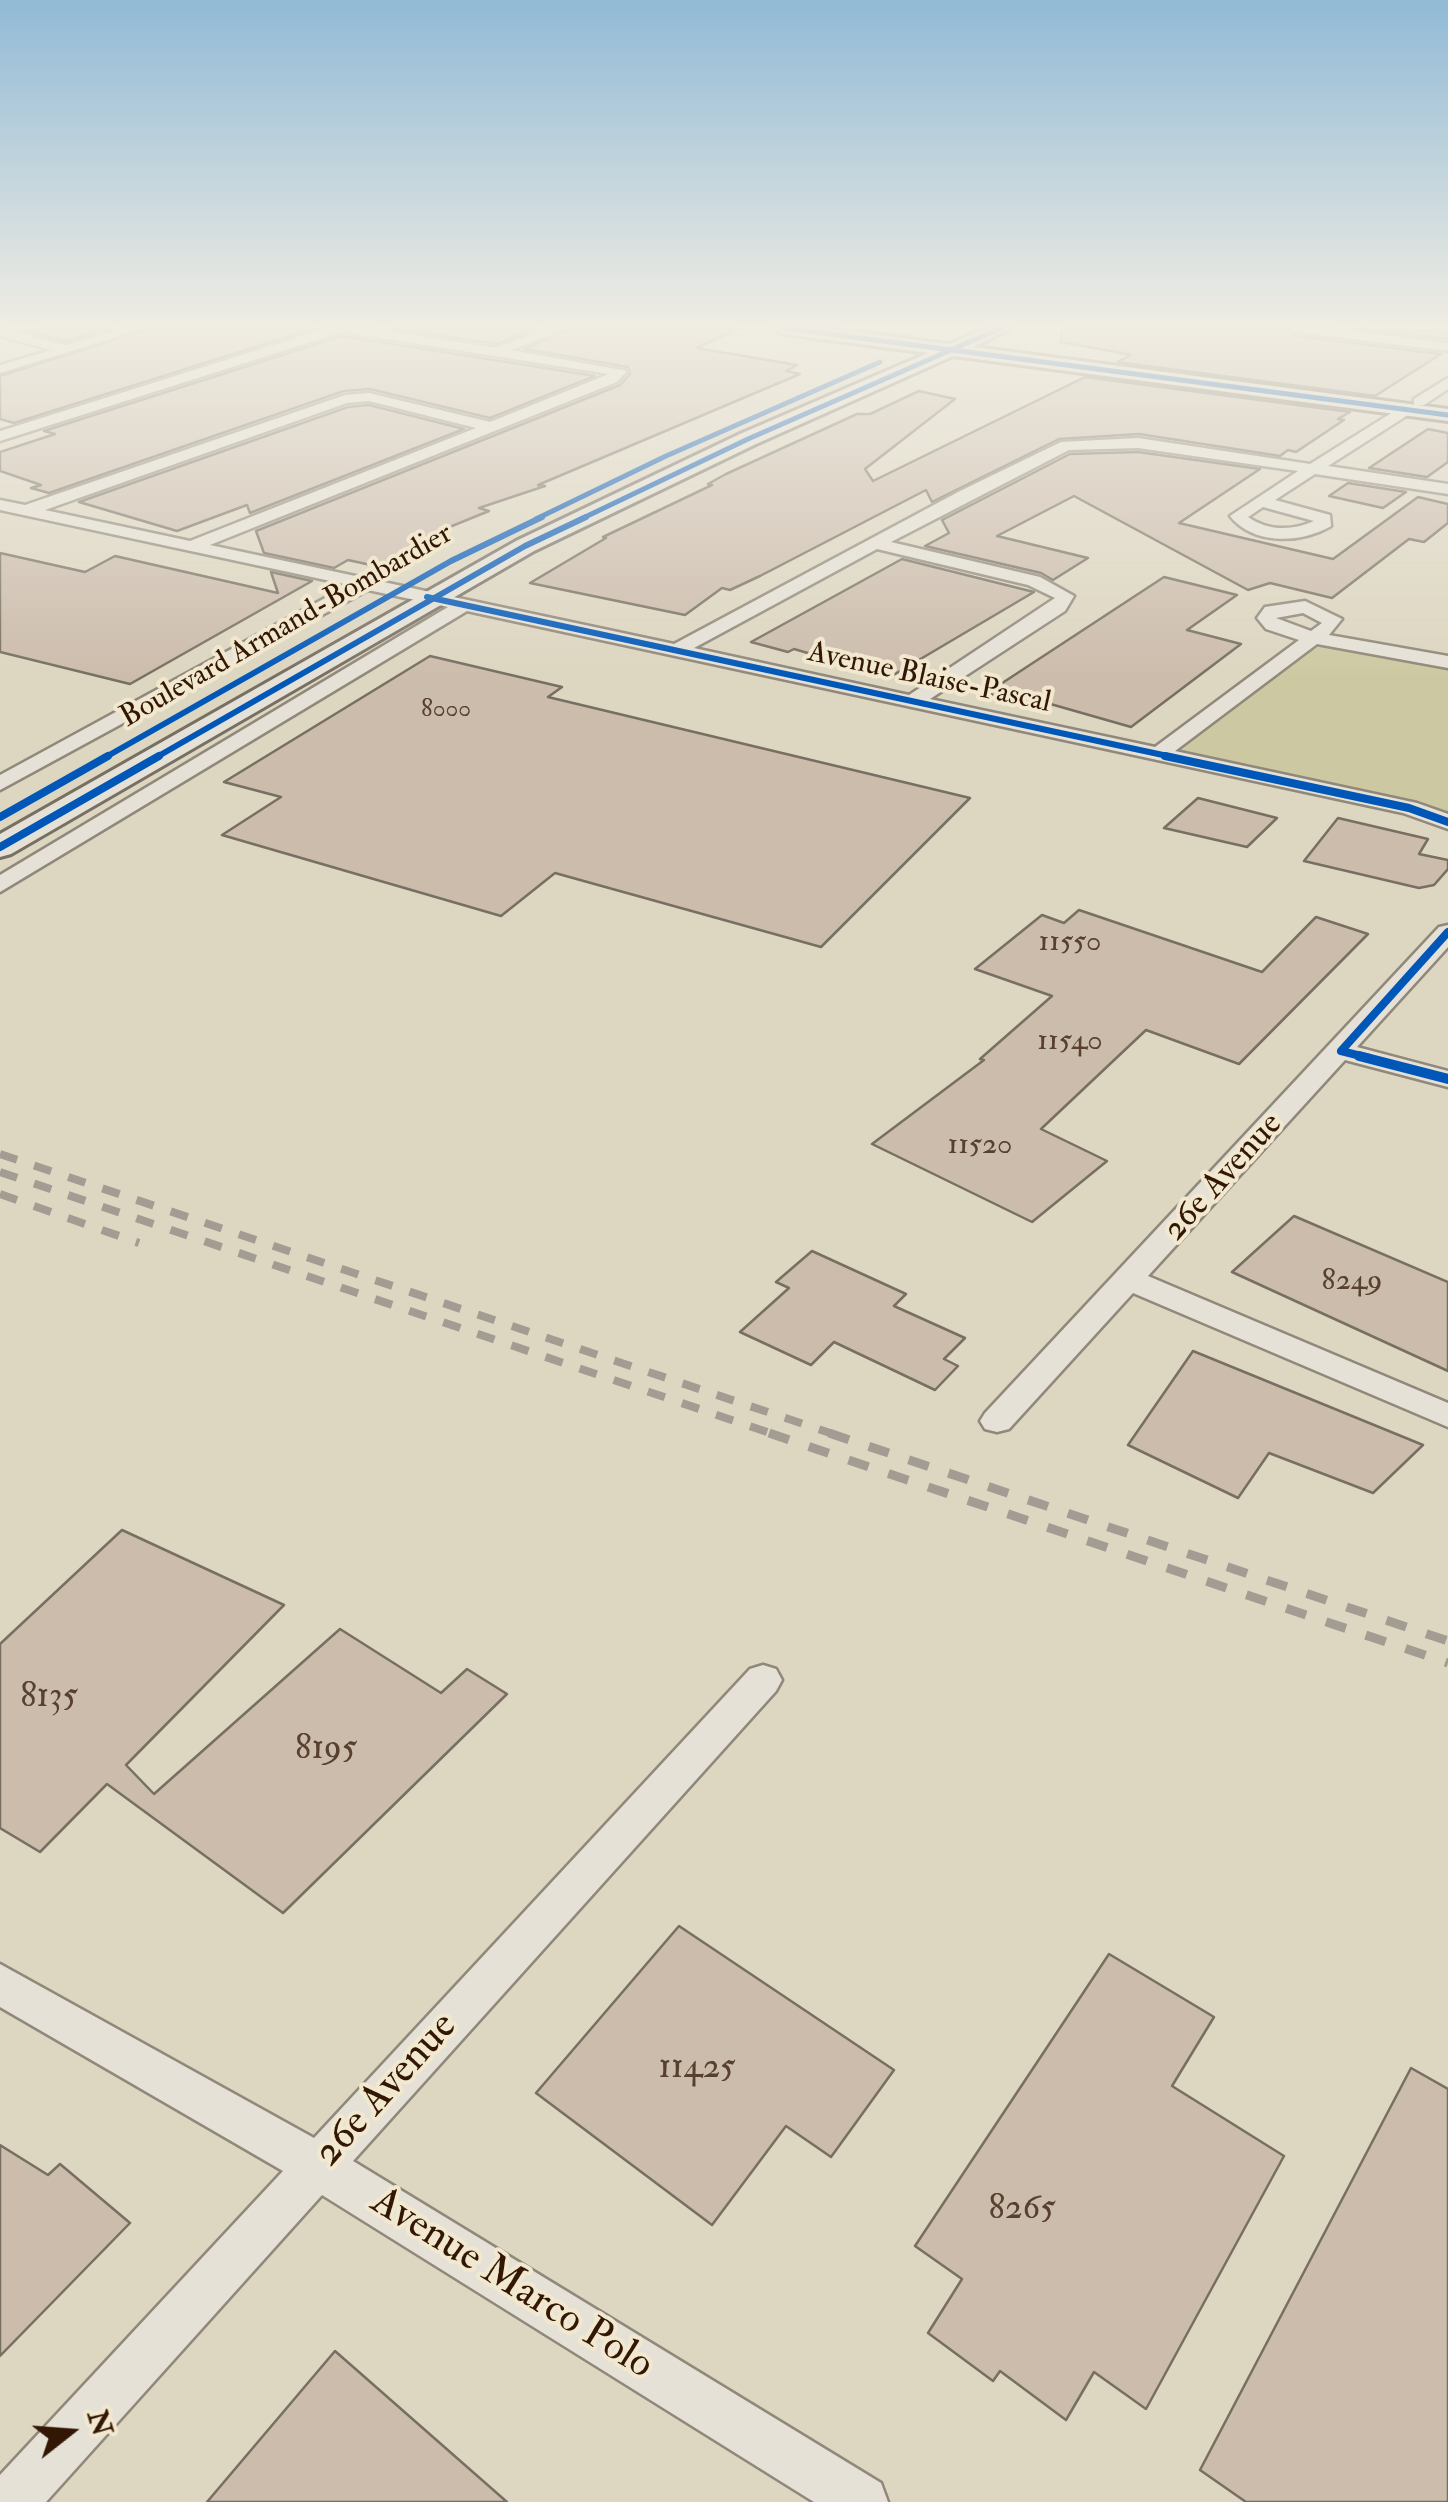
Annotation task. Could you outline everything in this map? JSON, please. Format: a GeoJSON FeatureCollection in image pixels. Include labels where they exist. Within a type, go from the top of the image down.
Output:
{"type":"FeatureCollection","features":[{"type":"Feature","properties":{"kind":"street"},"geometry":{"type":"LineString","coordinates":[[26,511],[215,445]]}},
{"type":"Feature","properties":{"kind":"street"},"geometry":{"type":"LineString","coordinates":[[190,547],[453,445]]}},
{"type":"Feature","properties":{"kind":"street","name":"Boulevard Armand-Bombardier"},"geometry":{"type":"LineString","coordinates":[[0,847],[398,591],[468,552],[693,445]]}},
{"type":"Feature","properties":{"kind":"street","name":"Boulevard Armand-Bombardier"},"geometry":{"type":"LineString","coordinates":[[0,817],[731,445]]}},
{"type":"Feature","properties":{"kind":"street"},"geometry":{"type":"LineString","coordinates":[[675,651],[1050,450],[1076,445]]}},
{"type":"Feature","properties":{"kind":"street"},"geometry":{"type":"LineString","coordinates":[[1150,445],[1448,489]]}},
{"type":"Feature","properties":{"kind":"street"},"geometry":{"type":"LineString","coordinates":[[1262,502],[1351,445]]}},
{"type":"Feature","properties":{"kind":"street","name":"Avenue Blaise-Pascal"},"geometry":{"type":"LineString","coordinates":[[0,506],[1160,753],[1409,808],[1448,822]]}},
{"type":"Feature","properties":{"kind":"street"},"geometry":{"type":"LineString","coordinates":[[874,542],[1034,582],[1065,596],[1058,608],[913,701]]}},
{"type":"Feature","properties":{"kind":"street","name":"Boulevard Armand-Bombardier"},"geometry":{"type":"LineString","coordinates":[[0,784],[365,584]]}},
{"type":"Feature","properties":{"kind":"street","name":"Boulevard Armand-Bombardier"},"geometry":{"type":"LineString","coordinates":[[0,885],[464,606]]}},
{"type":"Feature","properties":{"kind":"street"},"geometry":{"type":"LineString","coordinates":[[1160,753],[1313,638],[1448,662]]}},
{"type":"Feature","properties":{"kind":"street","name":"26e Avenue"},"geometry":{"type":"LineString","coordinates":[[997,1421],[1448,932]]}},
{"type":"Feature","properties":{"kind":"street"},"geometry":{"type":"LineString","coordinates":[[1340,1051],[1448,1079]]}},
{"type":"Feature","properties":{"kind":"street"},"geometry":{"type":"LineString","coordinates":[[1130,1280],[1448,1416]]}},
{"type":"Feature","properties":{"kind":"street","name":"26e Avenue"},"geometry":{"type":"LineString","coordinates":[[11,2502],[763,1680]]}},
{"type":"Feature","properties":{"kind":"street","name":"Avenue Marco Polo"},"geometry":{"type":"LineString","coordinates":[[0,1984],[318,2166],[862,2502]]}},
{"type":"Feature","properties":{"kind":"shaded area"},"geometry":{"type":"Polygon","coordinates":[[[1313,638],[1448,662],[1448,822],[1160,753],[1313,638]]]}},
{"type":"Feature","properties":{"kind":"building"},"geometry":{"type":"Polygon","coordinates":[[[22,445],[189,445],[49,493],[31,488],[41,485],[0,471],[0,452],[22,445]]]}},
{"type":"Feature","properties":{"kind":"building"},"geometry":{"type":"Polygon","coordinates":[[[241,445],[424,445],[250,513],[247,505],[177,531],[79,502],[241,445]]]}},
{"type":"Feature","properties":{"kind":"building"},"geometry":{"type":"Polygon","coordinates":[[[471,445],[633,445],[538,485],[545,486],[479,508],[489,511],[452,526],[380,567],[348,560],[334,568],[264,553],[256,531],[471,445]]]}},
{"type":"Feature","properties":{"kind":"building"},"geometry":{"type":"Polygon","coordinates":[[[790,445],[896,445],[865,469],[873,481],[947,445],[1047,445],[932,502],[926,490],[760,576],[730,590],[722,588],[685,615],[530,583],[606,538],[603,537],[790,445]]]}},
{"type":"Feature","properties":{"kind":"building"},"geometry":{"type":"Polygon","coordinates":[[[1208,445],[1307,445],[1280,456],[1208,445]]]}},
{"type":"Feature","properties":{"kind":"building"},"geometry":{"type":"Polygon","coordinates":[[[1404,445],[1448,445],[1448,462],[1427,477],[1369,468],[1404,445]]]}},
{"type":"Feature","properties":{"kind":"building"},"geometry":{"type":"Polygon","coordinates":[[[1138,452],[1260,469],[1179,523],[1333,559],[1418,497],[1448,504],[1448,523],[1424,542],[1409,539],[1332,598],[1270,583],[1248,590],[1074,496],[997,536],[1088,558],[1053,580],[1041,573],[925,546],[949,533],[942,520],[1070,454],[1138,452]]]}},
{"type":"Feature","properties":{"kind":"building"},"geometry":{"type":"Polygon","coordinates":[[[1348,483],[1406,492],[1383,508],[1329,496],[1348,483]]]}},
{"type":"Feature","properties":{"kind":"building"},"geometry":{"type":"Polygon","coordinates":[[[0,553],[85,572],[115,556],[278,593],[271,572],[312,581],[130,684],[0,652],[0,553]]]}},
{"type":"Feature","properties":{"kind":"building"},"geometry":{"type":"Polygon","coordinates":[[[902,559],[1034,592],[890,677],[794,649],[788,652],[751,642],[902,559]]]}},
{"type":"Feature","properties":{"kind":"building"},"geometry":{"type":"Polygon","coordinates":[[[1164,577],[1237,595],[1187,630],[1241,644],[1131,727],[1033,699],[1025,705],[987,693],[1164,577]]]}},
{"type":"Feature","properties":{"kind":"building"},"geometry":{"type":"Polygon","coordinates":[[[430,656],[562,687],[548,697],[970,798],[821,947],[555,873],[501,916],[222,835],[281,797],[224,782],[430,656]]]}},
{"type":"Feature","properties":{"kind":"building"},"geometry":{"type":"Polygon","coordinates":[[[1198,798],[1277,818],[1247,847],[1164,828],[1198,798]]]}},
{"type":"Feature","properties":{"kind":"building"},"geometry":{"type":"Polygon","coordinates":[[[1338,818],[1428,839],[1419,854],[1448,860],[1448,869],[1434,885],[1419,888],[1304,861],[1338,818]]]}},
{"type":"Feature","properties":{"kind":"building"},"geometry":{"type":"Polygon","coordinates":[[[1079,910],[1262,972],[1316,917],[1368,934],[1239,1064],[1146,1030],[1041,1129],[1107,1161],[1032,1222],[872,1144],[984,1060],[980,1059],[1052,996],[975,969],[1042,915],[1064,923],[1079,910]]]}},
{"type":"Feature","properties":{"kind":"building"},"geometry":{"type":"Polygon","coordinates":[[[1294,1216],[1448,1282],[1448,1371],[1232,1272],[1294,1216]]]}},
{"type":"Feature","properties":{"kind":"building"},"geometry":{"type":"Polygon","coordinates":[[[812,1251],[906,1294],[894,1306],[965,1338],[944,1359],[958,1366],[935,1390],[834,1342],[811,1365],[740,1332],[789,1288],[776,1282],[812,1251]]]}},
{"type":"Feature","properties":{"kind":"building"},"geometry":{"type":"Polygon","coordinates":[[[1193,1351],[1423,1445],[1373,1493],[1269,1453],[1238,1498],[1128,1445],[1193,1351]]]}},
{"type":"Feature","properties":{"kind":"building"},"geometry":{"type":"Polygon","coordinates":[[[122,1530],[284,1605],[126,1765],[154,1794],[340,1629],[441,1693],[467,1669],[507,1694],[283,1913],[107,1784],[40,1852],[0,1828],[0,1644],[122,1530]]]}},
{"type":"Feature","properties":{"kind":"building"},"geometry":{"type":"Polygon","coordinates":[[[679,1926],[894,2070],[831,2157],[786,2126],[712,2225],[536,2093],[679,1926]]]}},
{"type":"Feature","properties":{"kind":"building"},"geometry":{"type":"Polygon","coordinates":[[[1109,1954],[1214,2017],[1172,2086],[1284,2156],[1146,2409],[1094,2372],[1066,2420],[1000,2371],[993,2381],[928,2333],[962,2279],[915,2246],[1109,1954]]]}},
{"type":"Feature","properties":{"kind":"building"},"geometry":{"type":"Polygon","coordinates":[[[1411,2068],[1448,2089],[1448,2502],[1246,2502],[1200,2470],[1411,2068]]]}},
{"type":"Feature","properties":{"kind":"building"},"geometry":{"type":"Polygon","coordinates":[[[0,2145],[48,2175],[60,2164],[130,2223],[0,2356],[0,2145]]]}},
{"type":"Feature","properties":{"kind":"building"},"geometry":{"type":"Polygon","coordinates":[[[335,2351],[507,2502],[207,2502],[335,2351]]]}},
{"type":"Feature","properties":{"kind":"railway"},"geometry":{"type":"LineString","coordinates":[[0,1154],[836,1435]]}},
{"type":"Feature","properties":{"kind":"railway"},"geometry":{"type":"LineString","coordinates":[[0,1172],[776,1435]]}},
{"type":"Feature","properties":{"kind":"railway"},"geometry":{"type":"LineString","coordinates":[[0,1194],[139,1243]]}},
{"type":"Feature","properties":{"kind":"railway"},"geometry":{"type":"LineString","coordinates":[[769,1433],[1448,1663]]}},
{"type":"Feature","properties":{"kind":"railway"},"geometry":{"type":"LineString","coordinates":[[829,1433],[1448,1641]]}},
{"type":"Feature","properties":{"kind":"cycle path"},"geometry":{"type":"LineString","coordinates":[[0,817],[451,561],[692,445]]}},
{"type":"Feature","properties":{"kind":"cycle path"},"geometry":{"type":"LineString","coordinates":[[0,847],[525,546],[736,445]]}},
{"type":"Feature","properties":{"kind":"cycle path"},"geometry":{"type":"LineString","coordinates":[[427,597],[1409,808],[1448,822]]}},
{"type":"Feature","properties":{"kind":"cycle path"},"geometry":{"type":"LineString","coordinates":[[1448,932],[1341,1051],[1448,1079]]}}]}
